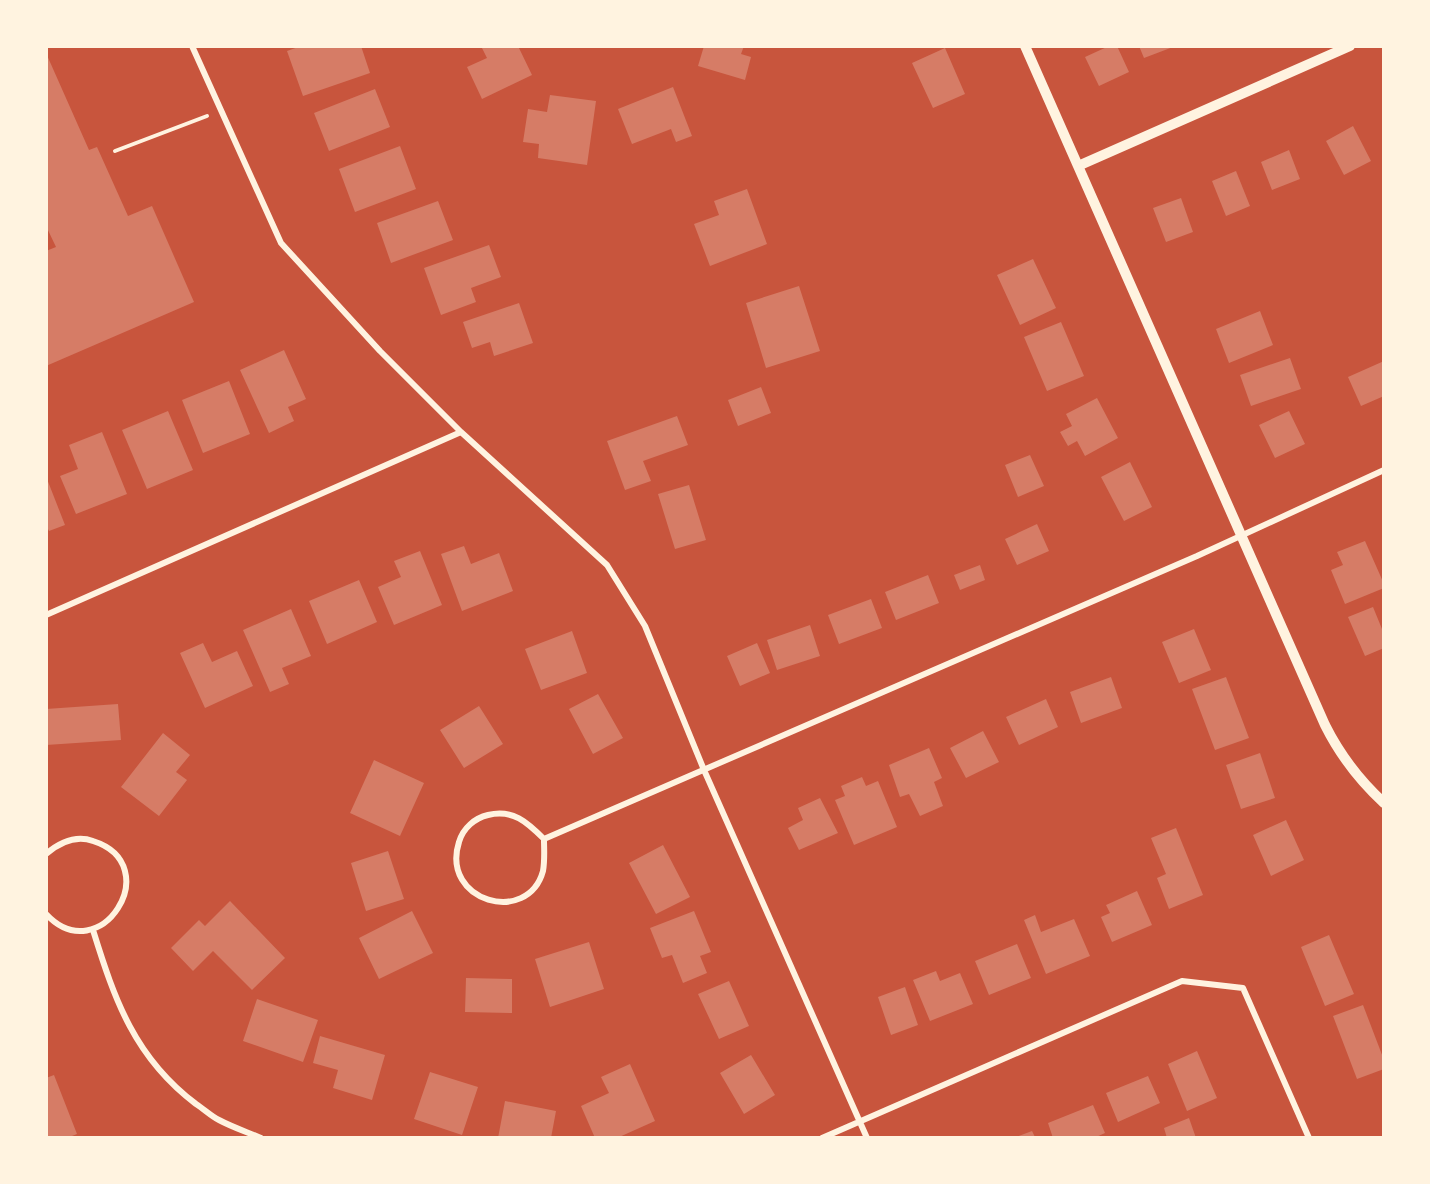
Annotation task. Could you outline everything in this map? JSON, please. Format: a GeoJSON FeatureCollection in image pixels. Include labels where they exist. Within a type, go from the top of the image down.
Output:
{"type":"FeatureCollection","features":[{"type":"Feature","properties":{"kind":"street"},"geometry":{"type":"LineString","coordinates":[[192,46],[281,243],[380,351],[461,432],[607,565],[645,626],[704,770],[867,1137]]}},
{"type":"Feature","properties":{"kind":"street"},"geometry":{"type":"LineString","coordinates":[[1025,46],[1325,725],[1338,751],[1367,788],[1383,804]]}},
{"type":"Feature","properties":{"kind":"street"},"geometry":{"type":"LineString","coordinates":[[1078,166],[1350,46]]}},
{"type":"Feature","properties":{"kind":"street"},"geometry":{"type":"LineString","coordinates":[[46,615],[461,432]]}},
{"type":"Feature","properties":{"kind":"street"},"geometry":{"type":"LineString","coordinates":[[544,839],[1242,536],[1383,470]]}},
{"type":"Feature","properties":{"kind":"street"},"geometry":{"type":"LineString","coordinates":[[496,813],[511,814],[525,820],[544,839],[545,858],[542,873],[535,885],[524,895],[511,901],[496,902],[470,891],[461,879],[456,866],[456,851],[460,837],[469,825],[481,817],[496,813]]}},
{"type":"Feature","properties":{"kind":"street"},"geometry":{"type":"LineString","coordinates":[[46,854],[59,844],[73,839],[88,839],[103,844],[115,853],[123,866],[126,880],[125,895],[119,909],[109,920],[93,930],[66,928],[46,914]]}},
{"type":"Feature","properties":{"kind":"street"},"geometry":{"type":"LineString","coordinates":[[93,930],[107,977],[143,1052],[180,1092],[218,1120],[261,1137]]}},
{"type":"Feature","properties":{"kind":"street"},"geometry":{"type":"LineString","coordinates":[[822,1137],[1182,981],[1243,988],[1309,1137]]}},
{"type":"Feature","properties":{"kind":"path"},"geometry":{"type":"LineString","coordinates":[[115,151],[221,110]]}},
{"type":"Feature","properties":{"kind":"building"},"geometry":{"type":"Polygon","coordinates":[[[301,46],[361,46],[370,73],[303,96],[287,51],[301,46]]]}},
{"type":"Feature","properties":{"kind":"building"},"geometry":{"type":"Polygon","coordinates":[[[481,46],[518,46],[532,75],[482,99],[467,67],[487,58],[481,46]]]}},
{"type":"Feature","properties":{"kind":"building"},"geometry":{"type":"Polygon","coordinates":[[[704,46],[744,46],[741,54],[751,57],[745,80],[698,66],[704,46]]]}},
{"type":"Feature","properties":{"kind":"building"},"geometry":{"type":"Polygon","coordinates":[[[1109,46],[1117,46],[1129,72],[1099,86],[1085,57],[1109,46]]]}},
{"type":"Feature","properties":{"kind":"building"},"geometry":{"type":"Polygon","coordinates":[[[1139,46],[1173,46],[1173,47],[1144,58],[1139,46]]]}},
{"type":"Feature","properties":{"kind":"building"},"geometry":{"type":"Polygon","coordinates":[[[945,48],[965,94],[933,108],[912,63],[945,48]]]}},
{"type":"Feature","properties":{"kind":"building"},"geometry":{"type":"Polygon","coordinates":[[[46,53],[89,150],[97,147],[128,216],[152,206],[194,302],[46,366],[46,251],[56,247],[46,226],[46,53]]]}},
{"type":"Feature","properties":{"kind":"building"},"geometry":{"type":"Polygon","coordinates":[[[673,87],[692,136],[676,142],[671,129],[632,144],[618,109],[673,87]]]}},
{"type":"Feature","properties":{"kind":"building"},"geometry":{"type":"Polygon","coordinates":[[[375,89],[390,127],[329,151],[314,113],[375,89]]]}},
{"type":"Feature","properties":{"kind":"building"},"geometry":{"type":"Polygon","coordinates":[[[550,95],[596,101],[587,165],[538,158],[539,144],[523,142],[528,109],[547,112],[550,95]]]}},
{"type":"Feature","properties":{"kind":"building"},"geometry":{"type":"Polygon","coordinates":[[[1353,126],[1371,161],[1344,175],[1326,141],[1353,126]]]}},
{"type":"Feature","properties":{"kind":"building"},"geometry":{"type":"Polygon","coordinates":[[[400,146],[416,189],[355,212],[339,169],[400,146]]]}},
{"type":"Feature","properties":{"kind":"building"},"geometry":{"type":"Polygon","coordinates":[[[1289,150],[1300,179],[1272,190],[1261,162],[1289,150]]]}},
{"type":"Feature","properties":{"kind":"building"},"geometry":{"type":"Polygon","coordinates":[[[1236,171],[1250,206],[1226,216],[1212,181],[1236,171]]]}},
{"type":"Feature","properties":{"kind":"building"},"geometry":{"type":"Polygon","coordinates":[[[747,189],[767,244],[710,266],[694,224],[719,215],[714,201],[747,189]]]}},
{"type":"Feature","properties":{"kind":"building"},"geometry":{"type":"Polygon","coordinates":[[[1181,198],[1193,232],[1166,242],[1153,208],[1181,198]]]}},
{"type":"Feature","properties":{"kind":"building"},"geometry":{"type":"Polygon","coordinates":[[[438,201],[453,240],[391,263],[377,223],[438,201]]]}},
{"type":"Feature","properties":{"kind":"building"},"geometry":{"type":"Polygon","coordinates":[[[489,245],[501,277],[471,288],[476,302],[441,315],[424,268],[489,245]]]}},
{"type":"Feature","properties":{"kind":"building"},"geometry":{"type":"Polygon","coordinates":[[[1033,259],[1056,308],[1020,325],[997,275],[1033,259]]]}},
{"type":"Feature","properties":{"kind":"building"},"geometry":{"type":"Polygon","coordinates":[[[799,286],[820,351],[766,368],[746,303],[799,286]]]}},
{"type":"Feature","properties":{"kind":"building"},"geometry":{"type":"Polygon","coordinates":[[[519,303],[533,343],[494,356],[490,342],[472,348],[463,322],[519,303]]]}},
{"type":"Feature","properties":{"kind":"building"},"geometry":{"type":"Polygon","coordinates":[[[1260,311],[1273,345],[1229,363],[1216,329],[1260,311]]]}},
{"type":"Feature","properties":{"kind":"building"},"geometry":{"type":"Polygon","coordinates":[[[1061,322],[1084,376],[1047,391],[1024,337],[1061,322]]]}},
{"type":"Feature","properties":{"kind":"building"},"geometry":{"type":"Polygon","coordinates":[[[284,350],[306,399],[288,407],[294,421],[269,433],[240,370],[284,350]]]}},
{"type":"Feature","properties":{"kind":"building"},"geometry":{"type":"Polygon","coordinates":[[[1290,358],[1301,389],[1251,406],[1240,375],[1290,358]]]}},
{"type":"Feature","properties":{"kind":"building"},"geometry":{"type":"Polygon","coordinates":[[[1384,361],[1384,396],[1361,406],[1348,377],[1384,361]]]}},
{"type":"Feature","properties":{"kind":"building"},"geometry":{"type":"Polygon","coordinates":[[[229,381],[250,434],[203,453],[182,400],[229,381]]]}},
{"type":"Feature","properties":{"kind":"building"},"geometry":{"type":"Polygon","coordinates":[[[761,387],[771,413],[738,426],[728,400],[761,387]]]}},
{"type":"Feature","properties":{"kind":"building"},"geometry":{"type":"Polygon","coordinates":[[[1097,398],[1118,438],[1085,456],[1077,441],[1068,446],[1060,432],[1072,426],[1066,414],[1097,398]]]}},
{"type":"Feature","properties":{"kind":"building"},"geometry":{"type":"Polygon","coordinates":[[[168,411],[193,470],[147,489],[122,430],[168,411]]]}},
{"type":"Feature","properties":{"kind":"building"},"geometry":{"type":"Polygon","coordinates":[[[1289,411],[1305,444],[1275,458],[1259,425],[1289,411]]]}},
{"type":"Feature","properties":{"kind":"building"},"geometry":{"type":"Polygon","coordinates":[[[677,416],[688,445],[643,461],[651,481],[625,490],[607,441],[677,416]]]}},
{"type":"Feature","properties":{"kind":"building"},"geometry":{"type":"Polygon","coordinates":[[[102,432],[127,494],[76,514],[60,476],[78,469],[69,445],[102,432]]]}},
{"type":"Feature","properties":{"kind":"building"},"geometry":{"type":"Polygon","coordinates":[[[1030,455],[1044,486],[1018,497],[1005,465],[1030,455]]]}},
{"type":"Feature","properties":{"kind":"building"},"geometry":{"type":"Polygon","coordinates":[[[1130,462],[1152,507],[1124,521],[1101,477],[1130,462]]]}},
{"type":"Feature","properties":{"kind":"building"},"geometry":{"type":"Polygon","coordinates":[[[47,479],[65,525],[49,531],[46,525],[47,479]]]}},
{"type":"Feature","properties":{"kind":"building"},"geometry":{"type":"Polygon","coordinates":[[[689,485],[706,540],[675,549],[658,494],[689,485]]]}},
{"type":"Feature","properties":{"kind":"building"},"geometry":{"type":"Polygon","coordinates":[[[1037,524],[1049,551],[1017,565],[1005,539],[1037,524]]]}},
{"type":"Feature","properties":{"kind":"building"},"geometry":{"type":"Polygon","coordinates":[[[1365,541],[1384,588],[1345,604],[1331,570],[1343,565],[1337,552],[1365,541]]]}},
{"type":"Feature","properties":{"kind":"building"},"geometry":{"type":"Polygon","coordinates":[[[464,546],[471,564],[499,553],[513,591],[462,611],[441,554],[464,546]]]}},
{"type":"Feature","properties":{"kind":"building"},"geometry":{"type":"Polygon","coordinates":[[[420,551],[442,605],[394,625],[378,587],[401,577],[394,561],[420,551]]]}},
{"type":"Feature","properties":{"kind":"building"},"geometry":{"type":"Polygon","coordinates":[[[980,565],[985,580],[960,590],[954,575],[980,565]]]}},
{"type":"Feature","properties":{"kind":"building"},"geometry":{"type":"Polygon","coordinates":[[[928,575],[939,603],[896,620],[885,592],[928,575]]]}},
{"type":"Feature","properties":{"kind":"building"},"geometry":{"type":"Polygon","coordinates":[[[359,580],[377,622],[327,644],[309,601],[359,580]]]}},
{"type":"Feature","properties":{"kind":"building"},"geometry":{"type":"Polygon","coordinates":[[[871,599],[882,628],[839,644],[828,615],[871,599]]]}},
{"type":"Feature","properties":{"kind":"building"},"geometry":{"type":"Polygon","coordinates":[[[1373,607],[1382,629],[1384,628],[1384,648],[1365,656],[1348,617],[1373,607]]]}},
{"type":"Feature","properties":{"kind":"building"},"geometry":{"type":"Polygon","coordinates":[[[291,609],[311,656],[282,668],[289,684],[270,692],[243,630],[291,609]]]}},
{"type":"Feature","properties":{"kind":"building"},"geometry":{"type":"Polygon","coordinates":[[[810,625],[820,656],[777,670],[767,640],[810,625]]]}},
{"type":"Feature","properties":{"kind":"building"},"geometry":{"type":"Polygon","coordinates":[[[1194,629],[1211,670],[1179,683],[1162,642],[1194,629]]]}},
{"type":"Feature","properties":{"kind":"building"},"geometry":{"type":"Polygon","coordinates":[[[572,631],[587,673],[541,690],[525,649],[572,631]]]}},
{"type":"Feature","properties":{"kind":"building"},"geometry":{"type":"Polygon","coordinates":[[[203,643],[212,662],[237,651],[253,686],[205,708],[180,653],[203,643]]]}},
{"type":"Feature","properties":{"kind":"building"},"geometry":{"type":"Polygon","coordinates":[[[757,643],[770,673],[740,686],[727,656],[757,643]]]}},
{"type":"Feature","properties":{"kind":"building"},"geometry":{"type":"Polygon","coordinates":[[[1111,677],[1122,708],[1081,723],[1070,692],[1111,677]]]}},
{"type":"Feature","properties":{"kind":"building"},"geometry":{"type":"Polygon","coordinates":[[[1226,677],[1249,738],[1215,750],[1192,689],[1226,677]]]}},
{"type":"Feature","properties":{"kind":"building"},"geometry":{"type":"Polygon","coordinates":[[[598,694],[623,738],[593,754],[569,709],[598,694]]]}},
{"type":"Feature","properties":{"kind":"building"},"geometry":{"type":"Polygon","coordinates":[[[1046,699],[1058,727],[1019,745],[1006,717],[1046,699]]]}},
{"type":"Feature","properties":{"kind":"building"},"geometry":{"type":"Polygon","coordinates":[[[118,704],[121,740],[46,745],[46,709],[118,704]]]}},
{"type":"Feature","properties":{"kind":"building"},"geometry":{"type":"Polygon","coordinates":[[[479,706],[503,744],[464,768],[440,730],[479,706]]]}},
{"type":"Feature","properties":{"kind":"building"},"geometry":{"type":"Polygon","coordinates":[[[983,731],[999,762],[966,778],[950,748],[983,731]]]}},
{"type":"Feature","properties":{"kind":"building"},"geometry":{"type":"Polygon","coordinates":[[[163,733],[190,755],[176,772],[187,780],[159,816],[121,787],[163,733]]]}},
{"type":"Feature","properties":{"kind":"building"},"geometry":{"type":"Polygon","coordinates":[[[929,748],[942,778],[934,782],[943,806],[920,816],[909,794],[900,797],[889,765],[929,748]]]}},
{"type":"Feature","properties":{"kind":"building"},"geometry":{"type":"Polygon","coordinates":[[[1260,753],[1275,798],[1241,809],[1226,765],[1260,753]]]}},
{"type":"Feature","properties":{"kind":"building"},"geometry":{"type":"Polygon","coordinates":[[[374,760],[424,783],[400,836],[350,813],[374,760]]]}},
{"type":"Feature","properties":{"kind":"building"},"geometry":{"type":"Polygon","coordinates":[[[862,777],[866,786],[878,781],[897,827],[854,845],[835,800],[845,796],[841,786],[862,777]]]}},
{"type":"Feature","properties":{"kind":"building"},"geometry":{"type":"Polygon","coordinates":[[[820,798],[838,833],[799,850],[788,828],[803,820],[798,808],[820,798]]]}},
{"type":"Feature","properties":{"kind":"building"},"geometry":{"type":"Polygon","coordinates":[[[1286,820],[1304,860],[1271,876],[1253,835],[1286,820]]]}},
{"type":"Feature","properties":{"kind":"building"},"geometry":{"type":"Polygon","coordinates":[[[1176,828],[1203,895],[1169,909],[1157,878],[1166,874],[1151,838],[1176,828]]]}},
{"type":"Feature","properties":{"kind":"building"},"geometry":{"type":"Polygon","coordinates":[[[663,845],[690,897],[656,914],[629,863],[663,845]]]}},
{"type":"Feature","properties":{"kind":"building"},"geometry":{"type":"Polygon","coordinates":[[[388,851],[404,899],[366,911],[351,863],[388,851]]]}},
{"type":"Feature","properties":{"kind":"building"},"geometry":{"type":"Polygon","coordinates":[[[1137,891],[1152,925],[1112,942],[1101,917],[1110,913],[1106,905],[1137,891]]]}},
{"type":"Feature","properties":{"kind":"building"},"geometry":{"type":"Polygon","coordinates":[[[230,901],[285,958],[252,990],[213,951],[193,971],[171,948],[199,920],[205,926],[230,901]]]}},
{"type":"Feature","properties":{"kind":"building"},"geometry":{"type":"Polygon","coordinates":[[[412,911],[433,953],[379,979],[359,938],[412,911]]]}},
{"type":"Feature","properties":{"kind":"building"},"geometry":{"type":"Polygon","coordinates":[[[694,911],[711,952],[700,956],[707,973],[683,983],[672,955],[662,958],[650,928],[694,911]]]}},
{"type":"Feature","properties":{"kind":"building"},"geometry":{"type":"Polygon","coordinates":[[[1035,915],[1041,932],[1074,919],[1090,956],[1046,974],[1024,920],[1035,915]]]}},
{"type":"Feature","properties":{"kind":"building"},"geometry":{"type":"Polygon","coordinates":[[[1329,935],[1354,994],[1325,1006],[1301,947],[1329,935]]]}},
{"type":"Feature","properties":{"kind":"building"},"geometry":{"type":"Polygon","coordinates":[[[589,942],[604,989],[550,1007],[535,959],[589,942]]]}},
{"type":"Feature","properties":{"kind":"building"},"geometry":{"type":"Polygon","coordinates":[[[1017,944],[1031,978],[989,995],[975,961],[1017,944]]]}},
{"type":"Feature","properties":{"kind":"building"},"geometry":{"type":"Polygon","coordinates":[[[936,971],[940,981],[960,973],[973,1004],[930,1021],[913,980],[936,971]]]}},
{"type":"Feature","properties":{"kind":"building"},"geometry":{"type":"Polygon","coordinates":[[[466,978],[512,979],[512,1013],[465,1012],[466,978]]]}},
{"type":"Feature","properties":{"kind":"building"},"geometry":{"type":"Polygon","coordinates":[[[729,981],[749,1026],[719,1039],[698,994],[729,981]]]}},
{"type":"Feature","properties":{"kind":"building"},"geometry":{"type":"Polygon","coordinates":[[[905,987],[918,1025],[891,1035],[878,997],[905,987]]]}},
{"type":"Feature","properties":{"kind":"building"},"geometry":{"type":"Polygon","coordinates":[[[257,999],[318,1020],[303,1062],[243,1041],[257,999]]]}},
{"type":"Feature","properties":{"kind":"building"},"geometry":{"type":"Polygon","coordinates":[[[1363,1005],[1384,1060],[1384,1069],[1357,1079],[1333,1016],[1363,1005]]]}},
{"type":"Feature","properties":{"kind":"building"},"geometry":{"type":"Polygon","coordinates":[[[320,1036],[385,1055],[372,1100],[333,1088],[338,1070],[313,1063],[320,1036]]]}},
{"type":"Feature","properties":{"kind":"building"},"geometry":{"type":"Polygon","coordinates":[[[1197,1051],[1217,1098],[1187,1111],[1168,1064],[1197,1051]]]}},
{"type":"Feature","properties":{"kind":"building"},"geometry":{"type":"Polygon","coordinates":[[[751,1055],[775,1095],[744,1114],[720,1073],[751,1055]]]}},
{"type":"Feature","properties":{"kind":"building"},"geometry":{"type":"Polygon","coordinates":[[[630,1064],[655,1121],[617,1138],[595,1138],[581,1106],[609,1093],[601,1077],[630,1064]]]}},
{"type":"Feature","properties":{"kind":"building"},"geometry":{"type":"Polygon","coordinates":[[[430,1072],[478,1087],[462,1135],[414,1119],[430,1072]]]}},
{"type":"Feature","properties":{"kind":"building"},"geometry":{"type":"Polygon","coordinates":[[[54,1075],[77,1134],[67,1138],[46,1138],[46,1078],[54,1075]]]}},
{"type":"Feature","properties":{"kind":"building"},"geometry":{"type":"Polygon","coordinates":[[[1148,1076],[1160,1103],[1118,1122],[1106,1093],[1148,1076]]]}},
{"type":"Feature","properties":{"kind":"building"},"geometry":{"type":"Polygon","coordinates":[[[505,1101],[556,1111],[551,1138],[498,1138],[505,1101]]]}},
{"type":"Feature","properties":{"kind":"building"},"geometry":{"type":"Polygon","coordinates":[[[1093,1105],[1105,1133],[1094,1138],[1053,1138],[1048,1123],[1093,1105]]]}},
{"type":"Feature","properties":{"kind":"building"},"geometry":{"type":"Polygon","coordinates":[[[1189,1118],[1196,1138],[1167,1138],[1164,1128],[1189,1118]]]}},
{"type":"Feature","properties":{"kind":"building"},"geometry":{"type":"Polygon","coordinates":[[[1032,1131],[1035,1137],[1016,1137],[1032,1131]]]}}]}
